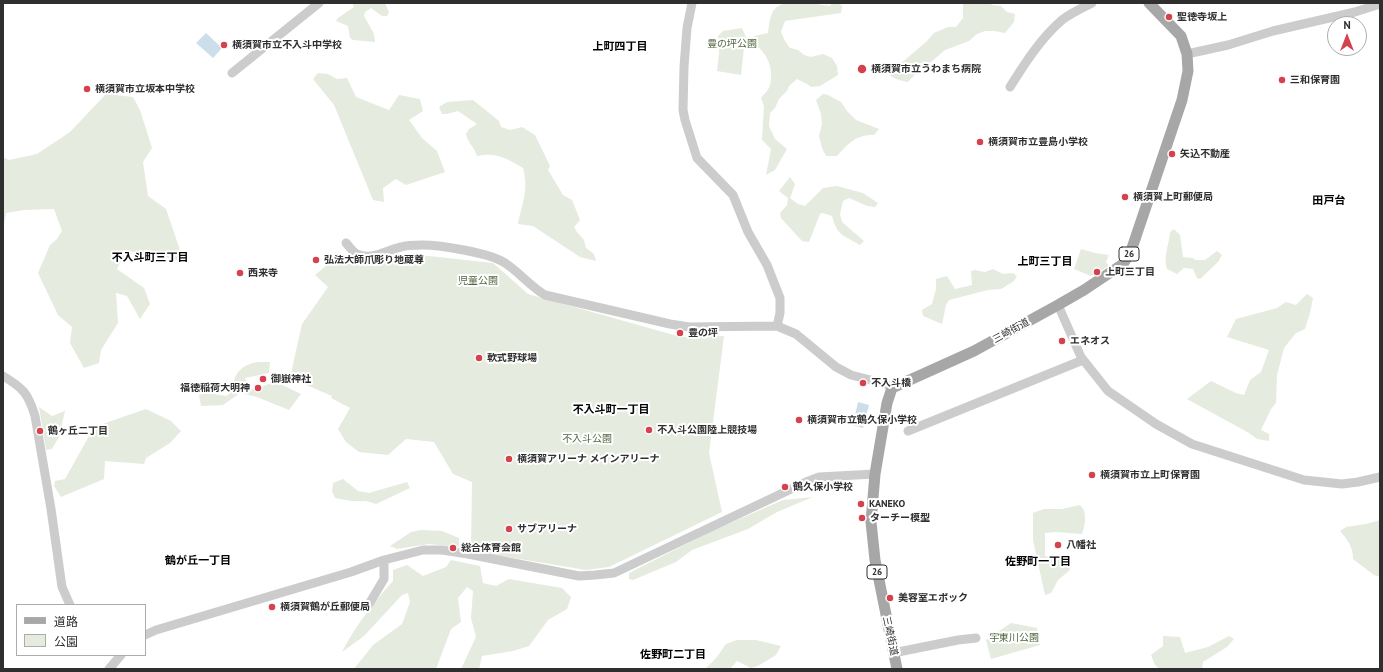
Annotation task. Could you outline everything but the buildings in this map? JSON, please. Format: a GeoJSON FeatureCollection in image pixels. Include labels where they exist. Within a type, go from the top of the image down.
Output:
{"type":"FeatureCollection","features":[{"type":"Feature","properties":{"kind":"main road","name":"三崎街道"},"geometry":{"type":"LineString","coordinates":[[897,669],[875,560],[871,522],[875,474],[887,403],[892,388],[974,351],[1058,305],[1084,290],[1122,264],[1131,251],[1182,100],[1188,71],[1187,54],[1181,36],[1149,3]]}},
{"type":"Feature","properties":{"kind":"street"},"geometry":{"type":"LineString","coordinates":[[232,73],[318,3]]}},
{"type":"Feature","properties":{"kind":"street"},"geometry":{"type":"LineString","coordinates":[[692,3],[687,28],[684,67],[683,110],[685,120],[697,158],[733,195],[748,232],[767,265],[780,298],[780,313],[777,326]]}},
{"type":"Feature","properties":{"kind":"street"},"geometry":{"type":"LineString","coordinates":[[1010,86],[1027,60],[1062,20],[1092,3]]}},
{"type":"Feature","properties":{"kind":"street"},"geometry":{"type":"LineString","coordinates":[[1187,54],[1228,45],[1273,31],[1355,12],[1380,4]]}},
{"type":"Feature","properties":{"kind":"street"},"geometry":{"type":"LineString","coordinates":[[346,243],[357,254],[373,256],[409,245],[423,245],[490,256],[505,263],[534,288],[545,295],[670,324],[689,327],[777,326],[796,334],[836,367],[852,375],[886,384],[892,388]]}},
{"type":"Feature","properties":{"kind":"street"},"geometry":{"type":"LineString","coordinates":[[1058,305],[1083,360],[1108,391],[1156,424],[1192,444],[1304,480],[1342,484],[1380,477]]}},
{"type":"Feature","properties":{"kind":"street"},"geometry":{"type":"LineString","coordinates":[[908,430],[1083,360]]}},
{"type":"Feature","properties":{"kind":"street"},"geometry":{"type":"LineString","coordinates":[[3,376],[25,392],[31,403],[35,416],[51,509],[62,587],[70,604]]}},
{"type":"Feature","properties":{"kind":"street"},"geometry":{"type":"LineString","coordinates":[[146,634],[351,572],[384,560],[423,550],[442,550],[579,576],[595,576],[614,573],[811,480],[819,477],[875,474]]}},
{"type":"Feature","properties":{"kind":"street"},"geometry":{"type":"LineString","coordinates":[[369,604],[384,579],[384,560]]}},
{"type":"Feature","properties":{"kind":"street"},"geometry":{"type":"LineString","coordinates":[[893,653],[958,640],[976,638]]}},
{"type":"Feature","properties":{"kind":"street"},"geometry":{"type":"LineString","coordinates":[[109,669],[120,656]]}},
{"type":"Feature","properties":{"kind":"green space"},"geometry":{"type":"Polygon","coordinates":[[[352,3],[385,3],[389,12],[387,16],[382,16],[371,8],[365,12],[364,16],[374,34],[375,42],[353,40],[350,38],[348,26],[336,21],[354,7],[352,3]]]}},
{"type":"Feature","properties":{"kind":"green space"},"geometry":{"type":"Polygon","coordinates":[[[787,3],[809,3],[830,6],[832,3],[839,3],[842,6],[841,13],[785,21],[781,32],[790,48],[798,50],[804,55],[811,57],[823,54],[832,58],[837,66],[838,75],[820,86],[811,87],[797,79],[789,86],[787,91],[779,99],[775,108],[770,113],[769,126],[775,139],[787,149],[775,170],[766,175],[771,149],[762,140],[764,106],[761,98],[768,90],[771,72],[768,60],[764,54],[755,45],[750,43],[755,36],[768,33],[770,18],[774,10],[777,7],[787,3]]]}},
{"type":"Feature","properties":{"kind":"green space"},"geometry":{"type":"Polygon","coordinates":[[[963,3],[990,3],[992,5],[1001,6],[1007,12],[1015,14],[1014,22],[1005,33],[985,31],[977,34],[969,41],[945,50],[923,69],[919,70],[908,82],[894,78],[886,72],[884,69],[889,64],[896,66],[900,64],[926,42],[934,33],[948,27],[956,27],[963,18],[963,3]]]}},
{"type":"Feature","properties":{"kind":"green space","name":"豊の坪公園"},"geometry":{"type":"Polygon","coordinates":[[[742,28],[748,42],[744,47],[741,75],[717,71],[719,53],[718,36],[723,31],[742,28]]]}},
{"type":"Feature","properties":{"kind":"green space"},"geometry":{"type":"Polygon","coordinates":[[[318,73],[328,74],[337,79],[347,78],[356,97],[389,110],[399,95],[420,99],[423,111],[409,120],[422,138],[437,151],[445,172],[406,185],[396,179],[383,188],[384,202],[373,200],[334,105],[313,79],[318,73]]]}},
{"type":"Feature","properties":{"kind":"green space"},"geometry":{"type":"Polygon","coordinates":[[[106,94],[133,97],[140,110],[152,148],[143,162],[148,196],[166,209],[179,247],[180,261],[155,254],[126,251],[117,269],[144,288],[150,304],[140,319],[127,296],[116,293],[118,323],[101,350],[99,363],[84,368],[70,343],[72,327],[58,315],[38,273],[50,245],[56,240],[62,231],[54,209],[24,210],[6,213],[3,230],[3,157],[9,160],[37,154],[70,132],[106,94]]]}},
{"type":"Feature","properties":{"kind":"green space"},"geometry":{"type":"Polygon","coordinates":[[[823,94],[841,102],[856,120],[879,129],[874,135],[867,135],[857,138],[845,147],[837,156],[826,156],[819,136],[822,124],[821,114],[816,100],[823,94]]]}},
{"type":"Feature","properties":{"kind":"green space"},"geometry":{"type":"Polygon","coordinates":[[[473,100],[499,121],[501,127],[510,130],[522,127],[535,135],[550,166],[548,170],[563,195],[572,200],[580,220],[574,227],[584,240],[586,248],[594,254],[596,261],[580,257],[533,226],[518,224],[525,190],[525,176],[523,168],[502,157],[490,155],[477,156],[466,134],[469,129],[477,124],[458,111],[442,114],[439,107],[447,102],[473,100]]]}},
{"type":"Feature","properties":{"kind":"green space"},"geometry":{"type":"Polygon","coordinates":[[[790,177],[795,184],[790,198],[798,204],[805,206],[823,188],[837,186],[863,193],[878,203],[875,207],[867,206],[849,198],[843,201],[840,214],[842,222],[864,241],[860,245],[845,237],[836,228],[832,216],[822,213],[820,214],[809,242],[802,241],[781,218],[780,213],[787,205],[788,198],[779,191],[790,177]]]}},
{"type":"Feature","properties":{"kind":"green space"},"geometry":{"type":"Polygon","coordinates":[[[1174,229],[1180,235],[1183,257],[1193,258],[1195,260],[1205,260],[1217,251],[1222,255],[1218,262],[1200,279],[1197,278],[1193,269],[1184,268],[1177,274],[1167,269],[1166,260],[1170,232],[1174,229]]]}},
{"type":"Feature","properties":{"kind":"green space"},"geometry":{"type":"Polygon","coordinates":[[[1081,249],[1109,255],[1106,262],[1109,266],[1091,276],[1074,269],[1081,249]]]}},
{"type":"Feature","properties":{"kind":"green space","name":"不入斗公園"},"geometry":{"type":"Polygon","coordinates":[[[410,254],[493,263],[528,294],[681,337],[724,336],[709,453],[722,512],[609,567],[586,570],[471,551],[472,482],[453,474],[434,442],[406,439],[388,455],[359,452],[346,442],[338,429],[350,408],[331,398],[332,396],[290,378],[302,324],[328,287],[315,275],[338,256],[344,256],[372,264],[410,254]]]}},
{"type":"Feature","properties":{"kind":"green space"},"geometry":{"type":"Polygon","coordinates":[[[993,269],[1003,274],[1013,273],[1017,276],[1014,281],[1001,289],[988,290],[949,300],[946,305],[942,324],[923,316],[922,310],[932,304],[936,289],[936,279],[947,276],[955,289],[972,285],[971,271],[975,270],[985,272],[993,269]]]}},
{"type":"Feature","properties":{"kind":"green space"},"geometry":{"type":"Polygon","coordinates":[[[1307,294],[1313,298],[1305,329],[1296,333],[1284,348],[1277,375],[1276,403],[1271,409],[1261,430],[1269,434],[1269,441],[1257,439],[1249,433],[1187,399],[1211,381],[1236,393],[1244,395],[1250,380],[1261,372],[1269,350],[1227,337],[1236,319],[1277,308],[1286,302],[1296,305],[1307,294]]]}},
{"type":"Feature","properties":{"kind":"green space"},"geometry":{"type":"Polygon","coordinates":[[[257,362],[270,362],[269,373],[245,378],[249,390],[276,382],[301,394],[289,410],[257,397],[240,393],[223,405],[201,406],[199,395],[206,393],[227,396],[231,391],[234,379],[238,372],[244,367],[257,362]]]}},
{"type":"Feature","properties":{"kind":"green space"},"geometry":{"type":"Polygon","coordinates":[[[39,407],[52,416],[65,411],[59,437],[52,449],[46,450],[39,407]]]}},
{"type":"Feature","properties":{"kind":"green space"},"geometry":{"type":"Polygon","coordinates":[[[146,409],[171,421],[181,431],[170,443],[146,458],[144,464],[105,461],[104,479],[61,497],[54,486],[55,481],[65,479],[94,427],[146,409]]]}},
{"type":"Feature","properties":{"kind":"green space"},"geometry":{"type":"Polygon","coordinates":[[[343,479],[358,491],[369,493],[407,482],[410,488],[376,504],[366,501],[351,501],[335,498],[332,491],[333,483],[343,479]]]}},
{"type":"Feature","properties":{"kind":"green space"},"geometry":{"type":"Polygon","coordinates":[[[813,497],[777,512],[748,529],[692,550],[676,562],[633,580],[629,579],[629,573],[712,531],[783,500],[813,497]]]}},
{"type":"Feature","properties":{"kind":"green space"},"geometry":{"type":"Polygon","coordinates":[[[1080,505],[1083,508],[1085,515],[1085,523],[1082,534],[1056,532],[1045,533],[1045,556],[1066,559],[1070,570],[1058,580],[1051,593],[1045,595],[1033,540],[1033,513],[1044,509],[1062,509],[1080,505]]]}},
{"type":"Feature","properties":{"kind":"green space"},"geometry":{"type":"Polygon","coordinates":[[[1380,520],[1380,577],[1374,575],[1353,559],[1350,544],[1340,531],[1346,527],[1380,520]]]}},
{"type":"Feature","properties":{"kind":"green space"},"geometry":{"type":"Polygon","coordinates":[[[421,530],[442,531],[459,538],[459,547],[429,544],[397,549],[390,546],[411,532],[421,530]]]}},
{"type":"Feature","properties":{"kind":"green space"},"geometry":{"type":"Polygon","coordinates":[[[451,560],[480,566],[483,583],[496,586],[509,579],[562,588],[571,597],[567,609],[548,620],[529,646],[513,651],[482,656],[479,669],[461,669],[476,637],[471,618],[473,591],[467,587],[458,598],[461,622],[451,629],[436,669],[354,669],[373,645],[402,624],[410,602],[408,593],[402,595],[364,636],[342,652],[365,615],[393,581],[393,570],[407,565],[423,576],[446,567],[451,560]]]}},
{"type":"Feature","properties":{"kind":"green space","name":"宇東川公園"},"geometry":{"type":"Polygon","coordinates":[[[1011,623],[1037,628],[1040,645],[991,659],[986,640],[1011,623]]]}},
{"type":"Feature","properties":{"kind":"green space"},"geometry":{"type":"Polygon","coordinates":[[[1163,636],[1180,637],[1185,653],[1208,647],[1229,636],[1234,639],[1227,647],[1203,662],[1202,669],[1160,669],[1155,665],[1151,655],[1163,646],[1163,636]]]}},
{"type":"Feature","properties":{"kind":"green space"},"geometry":{"type":"Polygon","coordinates":[[[737,640],[756,640],[781,646],[776,655],[758,666],[751,668],[737,661],[730,669],[705,669],[717,657],[726,644],[737,640]]]}},
{"type":"Feature","properties":{"kind":"water"},"geometry":{"type":"Polygon","coordinates":[[[206,33],[222,48],[213,58],[196,43],[206,33]]]}},
{"type":"Feature","properties":{"kind":"water"},"geometry":{"type":"Polygon","coordinates":[[[858,402],[869,405],[863,428],[853,425],[858,402]]]}},
{"type":"Feature","properties":{"kind":"place","name":"聖徳寺坂上"},"geometry":{"type":"Point","coordinates":[1169,17]}},
{"type":"Feature","properties":{"kind":"place","name":"横須賀市立不入斗中学校"},"geometry":{"type":"Point","coordinates":[224,45]}},
{"type":"Feature","properties":{"kind":"place","name":"横須賀市立うわまち病院"},"geometry":{"type":"Point","coordinates":[862,69]}},
{"type":"Feature","properties":{"kind":"place","name":"三和保育園"},"geometry":{"type":"Point","coordinates":[1282,80]}},
{"type":"Feature","properties":{"kind":"place","name":"横須賀市立坂本中学校"},"geometry":{"type":"Point","coordinates":[87,89]}},
{"type":"Feature","properties":{"kind":"place","name":"横須賀市立豊島小学校"},"geometry":{"type":"Point","coordinates":[980,142]}},
{"type":"Feature","properties":{"kind":"place","name":"矢込不動産"},"geometry":{"type":"Point","coordinates":[1172,154]}},
{"type":"Feature","properties":{"kind":"place","name":"横須賀上町郵便局"},"geometry":{"type":"Point","coordinates":[1125,197]}},
{"type":"Feature","properties":{"kind":"place","name":"弘法大師爪彫り地蔵尊"},"geometry":{"type":"Point","coordinates":[316,260]}},
{"type":"Feature","properties":{"kind":"place","name":"上町三丁目"},"geometry":{"type":"Point","coordinates":[1097,272]}},
{"type":"Feature","properties":{"kind":"place","name":"西来寺"},"geometry":{"type":"Point","coordinates":[240,273]}},
{"type":"Feature","properties":{"kind":"place","name":"豊の坪"},"geometry":{"type":"Point","coordinates":[680,333]}},
{"type":"Feature","properties":{"kind":"place","name":"エネオス"},"geometry":{"type":"Point","coordinates":[1062,341]}},
{"type":"Feature","properties":{"kind":"place","name":"軟式野球場"},"geometry":{"type":"Point","coordinates":[479,358]}},
{"type":"Feature","properties":{"kind":"place","name":"御嶽神社"},"geometry":{"type":"Point","coordinates":[263,379]}},
{"type":"Feature","properties":{"kind":"place","name":"不入斗橋"},"geometry":{"type":"Point","coordinates":[863,383]}},
{"type":"Feature","properties":{"kind":"place","name":"福徳稲荷大明神"},"geometry":{"type":"Point","coordinates":[258,388]}},
{"type":"Feature","properties":{"kind":"place","name":"横須賀市立鶴久保小学校"},"geometry":{"type":"Point","coordinates":[799,420]}},
{"type":"Feature","properties":{"kind":"place","name":"不入斗公園陸上競技場"},"geometry":{"type":"Point","coordinates":[649,430]}},
{"type":"Feature","properties":{"kind":"place","name":"鶴ヶ丘二丁目"},"geometry":{"type":"Point","coordinates":[40,431]}},
{"type":"Feature","properties":{"kind":"place","name":"横須賀アリーナ メインアリーナ"},"geometry":{"type":"Point","coordinates":[509,459]}},
{"type":"Feature","properties":{"kind":"place","name":"横須賀市立上町保育園"},"geometry":{"type":"Point","coordinates":[1092,475]}},
{"type":"Feature","properties":{"kind":"place","name":"鶴久保小学校"},"geometry":{"type":"Point","coordinates":[785,487]}},
{"type":"Feature","properties":{"kind":"place","name":"KANEKO"},"geometry":{"type":"Point","coordinates":[861,504]}},
{"type":"Feature","properties":{"kind":"place","name":"ターチー模型"},"geometry":{"type":"Point","coordinates":[862,518]}},
{"type":"Feature","properties":{"kind":"place","name":"サブアリーナ"},"geometry":{"type":"Point","coordinates":[509,529]}},
{"type":"Feature","properties":{"kind":"place","name":"八幡社"},"geometry":{"type":"Point","coordinates":[1058,545]}},
{"type":"Feature","properties":{"kind":"place","name":"総合体育会館"},"geometry":{"type":"Point","coordinates":[453,548]}},
{"type":"Feature","properties":{"kind":"place","name":"美容室エポック"},"geometry":{"type":"Point","coordinates":[890,598]}},
{"type":"Feature","properties":{"kind":"place","name":"横須賀鶴が丘郵便局"},"geometry":{"type":"Point","coordinates":[272,607]}},
{"type":"Feature","properties":{"kind":"district","name":"上町四丁目"},"geometry":{"type":"Point","coordinates":[620,47]}},
{"type":"Feature","properties":{"kind":"district","name":"田戸台"},"geometry":{"type":"Point","coordinates":[1329,201]}},
{"type":"Feature","properties":{"kind":"district","name":"不入斗町三丁目"},"geometry":{"type":"Point","coordinates":[150,258]}},
{"type":"Feature","properties":{"kind":"district","name":"上町三丁目"},"geometry":{"type":"Point","coordinates":[1045,262]}},
{"type":"Feature","properties":{"kind":"district","name":"不入斗町一丁目"},"geometry":{"type":"Point","coordinates":[611,410]}},
{"type":"Feature","properties":{"kind":"district","name":"鶴が丘一丁目"},"geometry":{"type":"Point","coordinates":[198,561]}},
{"type":"Feature","properties":{"kind":"district","name":"佐野町一丁目"},"geometry":{"type":"Point","coordinates":[1038,562]}},
{"type":"Feature","properties":{"kind":"district","name":"佐野町二丁目"},"geometry":{"type":"Point","coordinates":[673,655]}},
{"type":"Feature","properties":{"kind":"park label","name":"児童公園"},"geometry":{"type":"Point","coordinates":[478,281]}}]}
